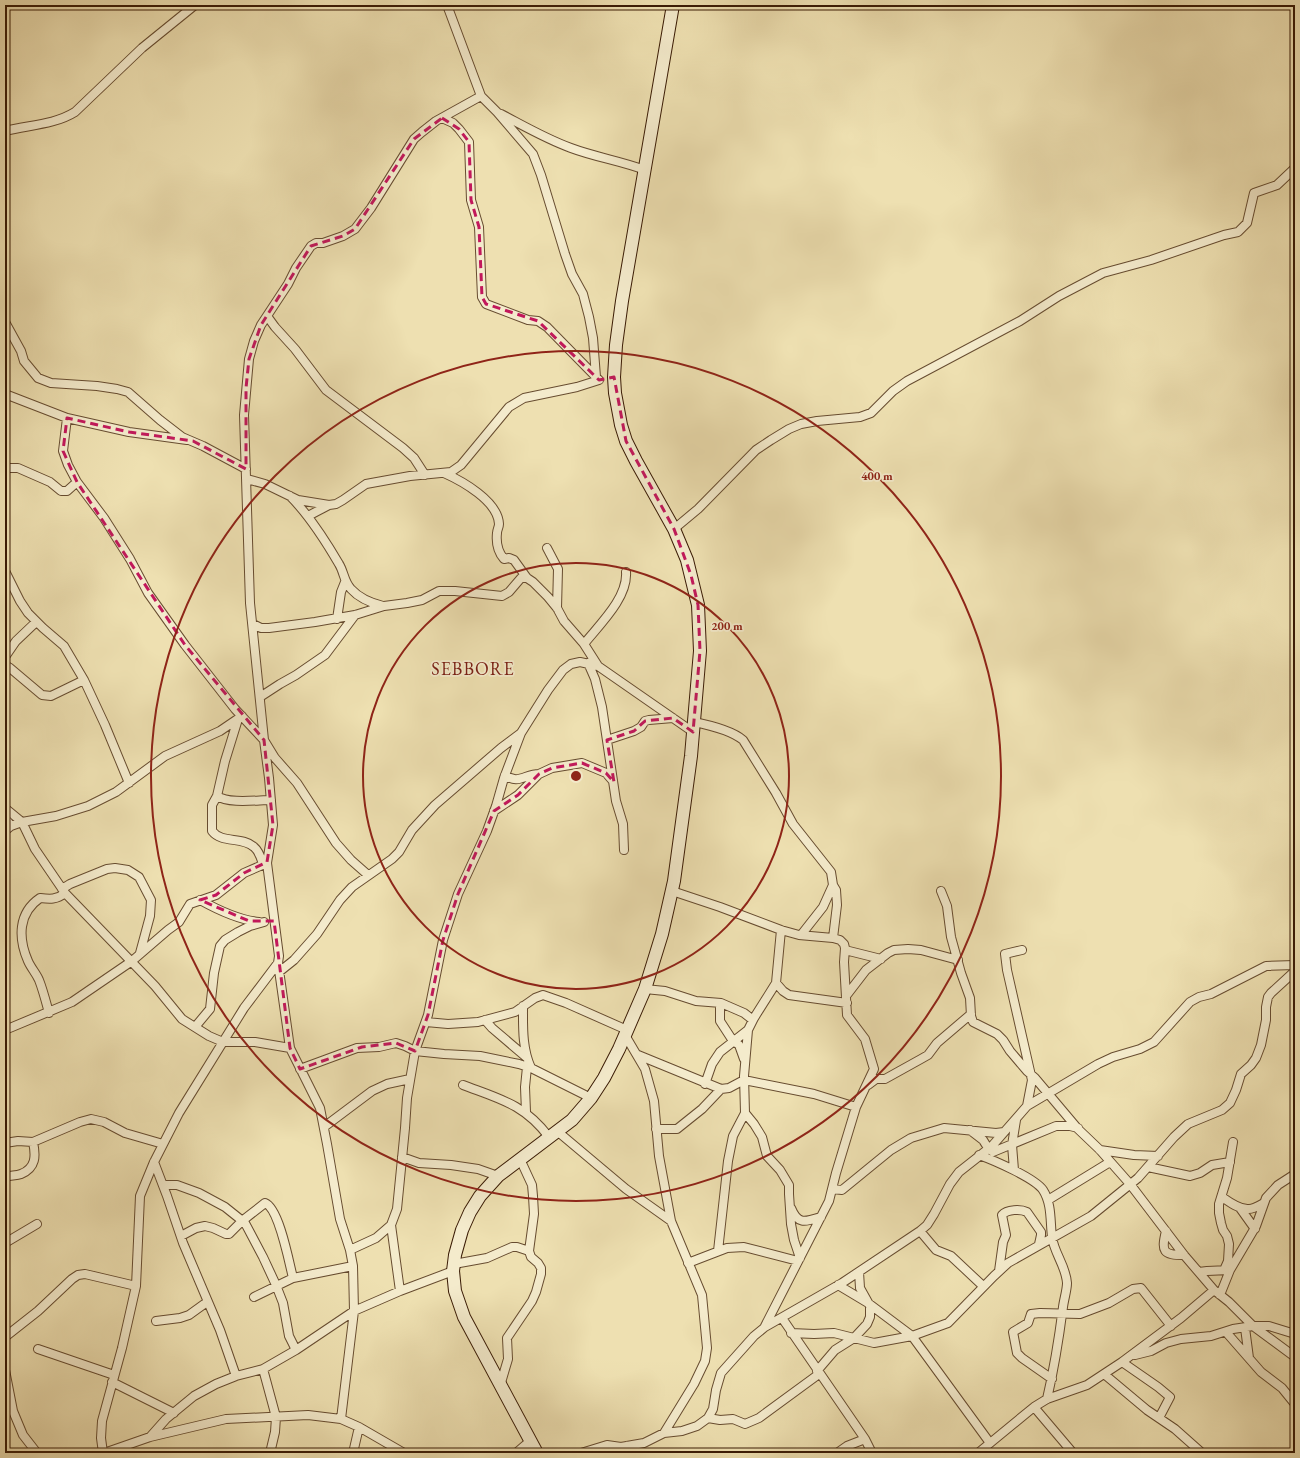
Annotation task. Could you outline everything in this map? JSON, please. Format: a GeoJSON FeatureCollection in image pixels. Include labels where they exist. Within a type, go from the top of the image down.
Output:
{"type":"FeatureCollection","features":[{"type":"Feature","properties":{"kind":"main road"},"geometry":{"type":"LineString","coordinates":[[537,1453],[464,1317],[455,1291],[455,1254],[462,1230],[470,1212],[480,1196],[498,1176],[572,1120],[591,1098],[604,1078],[626,1032],[644,989],[662,934],[672,891],[684,813],[700,651],[698,605],[687,560],[674,529],[626,440],[618,410],[614,377],[616,345],[622,301],[673,5]]}},
{"type":"Feature","properties":{"kind":"street"},"geometry":{"type":"LineString","coordinates":[[5,131],[65,119],[75,112],[142,48],[195,5]]}},
{"type":"Feature","properties":{"kind":"street"},"geometry":{"type":"LineString","coordinates":[[448,5],[482,96],[533,154],[542,175],[565,254],[572,274],[583,294],[594,338],[598,379]]}},
{"type":"Feature","properties":{"kind":"street"},"geometry":{"type":"LineString","coordinates":[[341,1419],[354,1311],[350,1250],[340,1219],[320,1108],[290,1048],[279,972],[279,956],[265,863],[273,825],[250,603],[244,415],[249,359],[254,341],[267,316],[311,246],[316,243],[323,243],[343,236],[355,229],[371,208],[414,139],[442,118],[482,96]]}},
{"type":"Feature","properties":{"kind":"street"},"geometry":{"type":"LineString","coordinates":[[497,112],[554,142],[645,170]]}},
{"type":"Feature","properties":{"kind":"street"},"geometry":{"type":"LineString","coordinates":[[442,118],[459,129],[469,142],[472,200],[479,227],[482,297],[486,304],[528,320],[538,321],[547,327],[598,379]]}},
{"type":"Feature","properties":{"kind":"street"},"geometry":{"type":"LineString","coordinates":[[674,529],[698,509],[756,450],[789,429],[817,421],[860,417],[871,413],[893,391],[907,382],[1020,321],[1059,296],[1103,273],[1151,260],[1224,235],[1238,232],[1247,223],[1254,193],[1277,185],[1295,168]]}},
{"type":"Feature","properties":{"kind":"street"},"geometry":{"type":"LineString","coordinates":[[267,316],[300,355],[326,390],[403,448],[414,458],[425,475]]}},
{"type":"Feature","properties":{"kind":"street"},"geometry":{"type":"LineString","coordinates":[[5,322],[21,350],[24,361],[38,378],[51,384],[97,386],[128,392],[164,423],[182,436],[246,469]]}},
{"type":"Feature","properties":{"kind":"street"},"geometry":{"type":"LineString","coordinates":[[247,479],[265,484],[298,500],[329,505],[336,504],[366,484],[410,476],[451,472],[461,465],[509,406],[524,398],[577,387],[598,379],[614,377]]}},
{"type":"Feature","properties":{"kind":"street"},"geometry":{"type":"LineString","coordinates":[[5,394],[67,418],[129,432],[193,441]]}},
{"type":"Feature","properties":{"kind":"street"},"geometry":{"type":"LineString","coordinates":[[67,418],[63,451],[68,465],[77,482],[111,530],[153,600],[240,717],[264,740],[275,758],[297,783],[336,843],[351,860],[368,875]]}},
{"type":"Feature","properties":{"kind":"street"},"geometry":{"type":"LineString","coordinates":[[5,468],[18,468],[50,482],[61,491],[67,491],[77,482]]}},
{"type":"Feature","properties":{"kind":"street"},"geometry":{"type":"LineString","coordinates":[[444,473],[457,478],[474,490],[490,505],[498,518],[499,524],[497,543],[504,559],[509,558],[514,560],[527,578],[538,587],[557,608],[564,621],[584,644],[598,666]]}},
{"type":"Feature","properties":{"kind":"street"},"geometry":{"type":"LineString","coordinates":[[290,496],[308,516],[339,565],[345,582],[351,590],[371,603],[384,606]]}},
{"type":"Feature","properties":{"kind":"street"},"geometry":{"type":"LineString","coordinates":[[308,516],[329,505]]}},
{"type":"Feature","properties":{"kind":"street"},"geometry":{"type":"LineString","coordinates":[[547,548],[558,570],[557,608]]}},
{"type":"Feature","properties":{"kind":"street"},"geometry":{"type":"LineString","coordinates":[[5,571],[20,601],[28,613],[36,622],[64,646],[84,680],[129,783]]}},
{"type":"Feature","properties":{"kind":"street"},"geometry":{"type":"LineString","coordinates":[[584,644],[622,594],[627,581],[626,572]]}},
{"type":"Feature","properties":{"kind":"street"},"geometry":{"type":"LineString","coordinates":[[253,624],[261,628],[337,619],[384,606],[422,600],[439,591],[455,591],[502,596],[509,592],[521,578],[527,578]]}},
{"type":"Feature","properties":{"kind":"street"},"geometry":{"type":"LineString","coordinates":[[337,619],[341,592],[345,582]]}},
{"type":"Feature","properties":{"kind":"street"},"geometry":{"type":"LineString","coordinates":[[260,697],[325,655],[355,615]]}},
{"type":"Feature","properties":{"kind":"street"},"geometry":{"type":"LineString","coordinates":[[5,657],[16,641],[36,622]]}},
{"type":"Feature","properties":{"kind":"street"},"geometry":{"type":"LineString","coordinates":[[254,634],[261,628]]}},
{"type":"Feature","properties":{"kind":"street"},"geometry":{"type":"LineString","coordinates":[[400,1291],[391,1225],[397,1209],[407,1098],[415,1051],[426,1022],[443,940],[458,894],[494,812],[505,775],[521,733],[548,690],[563,670],[571,664],[580,662],[598,666],[673,718],[693,727],[714,727],[743,740],[776,793],[793,824],[831,872],[833,884],[836,890],[837,905],[833,938]]}},
{"type":"Feature","properties":{"kind":"street"},"geometry":{"type":"LineString","coordinates":[[588,663],[595,679],[599,694],[616,801],[623,824],[624,850]]}},
{"type":"Feature","properties":{"kind":"street"},"geometry":{"type":"LineString","coordinates":[[5,665],[42,696],[51,696],[84,680]]}},
{"type":"Feature","properties":{"kind":"street"},"geometry":{"type":"LineString","coordinates":[[5,818],[8,829],[22,822],[56,816],[88,806],[116,792],[165,756],[220,731],[240,717]]}},
{"type":"Feature","properties":{"kind":"street"},"geometry":{"type":"LineString","coordinates":[[240,717],[225,761],[217,796],[212,805],[212,831],[218,836],[244,842],[253,846],[265,863]]}},
{"type":"Feature","properties":{"kind":"street"},"geometry":{"type":"LineString","coordinates":[[607,740],[641,727],[645,721],[673,718]]}},
{"type":"Feature","properties":{"kind":"street"},"geometry":{"type":"LineString","coordinates":[[279,972],[294,960],[317,934],[352,887],[392,859],[399,852],[412,830],[452,790],[513,738],[521,733]]}},
{"type":"Feature","properties":{"kind":"street"},"geometry":{"type":"LineString","coordinates":[[505,775],[514,780],[539,774],[552,768],[582,763],[606,772],[614,782]]}},
{"type":"Feature","properties":{"kind":"street"},"geometry":{"type":"LineString","coordinates":[[494,812],[518,795],[539,774]]}},
{"type":"Feature","properties":{"kind":"street"},"geometry":{"type":"LineString","coordinates":[[217,796],[221,799],[271,800]]}},
{"type":"Feature","properties":{"kind":"street"},"geometry":{"type":"LineString","coordinates":[[5,808],[22,822],[35,849],[63,891],[132,961],[182,1019],[209,1036],[223,1042],[255,1042],[290,1048]]}},
{"type":"Feature","properties":{"kind":"street"},"geometry":{"type":"LineString","coordinates":[[5,1030],[49,1013],[72,1002],[132,961],[179,922],[190,904],[216,895],[244,873],[265,863]]}},
{"type":"Feature","properties":{"kind":"street"},"geometry":{"type":"LineString","coordinates":[[49,1013],[39,980],[28,962],[21,934],[21,924],[27,911],[33,903],[40,898],[54,899],[60,897],[63,891],[79,880],[107,869],[115,868],[128,870],[139,877],[151,900],[150,916],[140,954]]}},
{"type":"Feature","properties":{"kind":"street"},"geometry":{"type":"LineString","coordinates":[[801,935],[823,907],[833,884]]}},
{"type":"Feature","properties":{"kind":"street"},"geometry":{"type":"LineString","coordinates":[[941,890],[947,906],[951,937],[970,998],[973,1022],[997,1034],[1003,1040],[1010,1051],[1078,1129],[1100,1150],[1130,1184],[1184,1255],[1217,1292],[1229,1302],[1249,1327],[1295,1357]]}},
{"type":"Feature","properties":{"kind":"street"},"geometry":{"type":"LineString","coordinates":[[672,891],[781,930],[801,935],[840,940],[844,944],[845,950],[848,1016],[865,1039],[874,1068],[856,1108],[829,1201],[765,1327]]}},
{"type":"Feature","properties":{"kind":"street"},"geometry":{"type":"LineString","coordinates":[[200,900],[249,921],[274,921]]}},
{"type":"Feature","properties":{"kind":"street"},"geometry":{"type":"LineString","coordinates":[[195,1027],[210,1009],[214,973],[220,946],[225,940],[238,932],[250,926],[264,922]]}},
{"type":"Feature","properties":{"kind":"street"},"geometry":{"type":"LineString","coordinates":[[718,1252],[728,1161],[733,1136],[745,1113],[744,1080],[748,1030],[752,1020],[776,983],[781,930]]}},
{"type":"Feature","properties":{"kind":"street"},"geometry":{"type":"LineString","coordinates":[[847,1000],[866,970],[894,950],[908,949],[928,952],[958,960]]}},
{"type":"Feature","properties":{"kind":"street"},"geometry":{"type":"LineString","coordinates":[[845,950],[881,959]]}},
{"type":"Feature","properties":{"kind":"street"},"geometry":{"type":"LineString","coordinates":[[1022,950],[1005,954],[1007,970],[1032,1080],[1027,1106]]}},
{"type":"Feature","properties":{"kind":"street"},"geometry":{"type":"LineString","coordinates":[[278,963],[244,1008],[179,1113],[154,1162],[140,1196],[136,1286],[102,1421],[101,1438],[104,1453],[150,1436],[226,1419],[308,1415],[341,1419],[359,1427],[404,1453]]}},
{"type":"Feature","properties":{"kind":"street"},"geometry":{"type":"LineString","coordinates":[[581,1453],[607,1445],[626,1446],[644,1443],[664,1433],[682,1431],[698,1426],[708,1418],[714,1409],[716,1390],[721,1373],[754,1336],[765,1327],[859,1272],[920,1231],[927,1225],[950,1184],[959,1172],[988,1148],[1016,1120],[1027,1106],[1113,1056],[1140,1049],[1154,1042],[1190,1002],[1199,997],[1211,994],[1266,966],[1295,965]]}},
{"type":"Feature","properties":{"kind":"street"},"geometry":{"type":"LineString","coordinates":[[791,1333],[834,1333],[874,1343],[912,1336],[948,1323],[983,1286],[1008,1263],[1091,1216],[1138,1178],[1174,1137],[1188,1124],[1222,1110],[1230,1103],[1241,1074],[1256,1058],[1261,1045],[1266,1020],[1268,997],[1270,993],[1295,971]]}},
{"type":"Feature","properties":{"kind":"street"},"geometry":{"type":"LineString","coordinates":[[776,983],[789,995],[847,1000]]}},
{"type":"Feature","properties":{"kind":"street"},"geometry":{"type":"LineString","coordinates":[[644,989],[665,991],[696,1001],[721,1003],[744,1013],[752,1020]]}},
{"type":"Feature","properties":{"kind":"street"},"geometry":{"type":"LineString","coordinates":[[426,1022],[465,1024],[485,1020],[515,1012],[535,998],[543,995],[566,1003],[626,1032],[645,1069],[654,1101],[659,1156],[671,1221],[702,1295],[707,1348],[705,1361],[694,1384],[664,1433]]}},
{"type":"Feature","properties":{"kind":"street"},"geometry":{"type":"LineString","coordinates":[[720,1004],[720,1021],[733,1041],[739,1045],[745,1062]]}},
{"type":"Feature","properties":{"kind":"street"},"geometry":{"type":"LineString","coordinates":[[523,1006],[526,1057],[529,1067],[525,1087],[526,1112]]}},
{"type":"Feature","properties":{"kind":"street"},"geometry":{"type":"LineString","coordinates":[[744,1013],[754,1012],[759,1009]]}},
{"type":"Feature","properties":{"kind":"street"},"geometry":{"type":"LineString","coordinates":[[867,1085],[876,1079],[882,1079],[890,1076],[928,1055],[937,1044],[971,1014]]}},
{"type":"Feature","properties":{"kind":"street"},"geometry":{"type":"LineString","coordinates":[[485,1020],[492,1028],[526,1057]]}},
{"type":"Feature","properties":{"kind":"street"},"geometry":{"type":"LineString","coordinates":[[706,1084],[712,1064],[720,1052],[748,1030]]}},
{"type":"Feature","properties":{"kind":"street"},"geometry":{"type":"LineString","coordinates":[[300,1069],[362,1048],[379,1048],[396,1043],[415,1051],[480,1056],[519,1064],[529,1067],[591,1098]]}},
{"type":"Feature","properties":{"kind":"street"},"geometry":{"type":"LineString","coordinates":[[638,1055],[721,1089],[729,1088],[744,1080],[814,1094],[856,1108]]}},
{"type":"Feature","properties":{"kind":"street"},"geometry":{"type":"LineString","coordinates":[[324,1127],[372,1091],[387,1084],[410,1079]]}},
{"type":"Feature","properties":{"kind":"street"},"geometry":{"type":"LineString","coordinates":[[463,1085],[503,1100],[526,1112],[626,1190],[671,1221]]}},
{"type":"Feature","properties":{"kind":"street"},"geometry":{"type":"LineString","coordinates":[[656,1129],[677,1129],[702,1109],[721,1089]]}},
{"type":"Feature","properties":{"kind":"street"},"geometry":{"type":"LineString","coordinates":[[745,1113],[762,1137],[767,1156],[780,1170],[788,1182],[794,1240],[799,1259]]}},
{"type":"Feature","properties":{"kind":"street"},"geometry":{"type":"LineString","coordinates":[[5,1142],[32,1142],[80,1122],[91,1119],[104,1122],[125,1133],[163,1144]]}},
{"type":"Feature","properties":{"kind":"street"},"geometry":{"type":"LineString","coordinates":[[1014,1170],[1012,1145],[1016,1120]]}},
{"type":"Feature","properties":{"kind":"street"},"geometry":{"type":"LineString","coordinates":[[969,1130],[983,1140],[988,1148],[993,1152],[1056,1126],[1070,1126],[1078,1129]]}},
{"type":"Feature","properties":{"kind":"street"},"geometry":{"type":"LineString","coordinates":[[832,1189],[842,1190],[891,1150],[911,1138],[944,1128],[996,1133],[1004,1132]]}},
{"type":"Feature","properties":{"kind":"street"},"geometry":{"type":"LineString","coordinates":[[5,1177],[20,1174],[31,1167],[35,1160],[32,1142]]}},
{"type":"Feature","properties":{"kind":"street"},"geometry":{"type":"LineString","coordinates":[[982,1452],[990,1443],[1034,1407],[1047,1399],[1087,1385],[1122,1362],[1217,1292],[1224,1283],[1228,1261],[1229,1244],[1227,1236],[1223,1230],[1219,1213],[1219,1204],[1230,1162],[1233,1142]]}},
{"type":"Feature","properties":{"kind":"street"},"geometry":{"type":"LineString","coordinates":[[1100,1150],[1134,1155],[1158,1156]]}},
{"type":"Feature","properties":{"kind":"street"},"geometry":{"type":"LineString","coordinates":[[979,1155],[1014,1170],[1033,1181],[1042,1188],[1048,1200],[1052,1237],[1064,1268],[1067,1284],[1052,1379],[1047,1399]]}},
{"type":"Feature","properties":{"kind":"street"},"geometry":{"type":"LineString","coordinates":[[402,1157],[419,1164],[458,1166],[478,1169],[498,1176]]}},
{"type":"Feature","properties":{"kind":"street"},"geometry":{"type":"LineString","coordinates":[[500,1386],[506,1371],[508,1359],[507,1338],[519,1318],[532,1301],[541,1274],[541,1268],[538,1262],[532,1257],[529,1251],[534,1214],[532,1185],[520,1159]]}},
{"type":"Feature","properties":{"kind":"street"},"geometry":{"type":"LineString","coordinates":[[154,1162],[181,1236],[207,1302],[220,1330],[236,1376]]}},
{"type":"Feature","properties":{"kind":"street"},"geometry":{"type":"LineString","coordinates":[[1048,1200],[1110,1162]]}},
{"type":"Feature","properties":{"kind":"street"},"geometry":{"type":"LineString","coordinates":[[1148,1167],[1190,1176],[1200,1173],[1212,1165],[1230,1162]]}},
{"type":"Feature","properties":{"kind":"street"},"geometry":{"type":"LineString","coordinates":[[1227,1270],[1255,1229],[1266,1198],[1278,1185],[1295,1174]]}},
{"type":"Feature","properties":{"kind":"street"},"geometry":{"type":"LineString","coordinates":[[163,1184],[177,1185],[199,1193],[225,1207],[242,1221],[254,1237],[276,1285],[282,1302],[289,1336],[296,1350]]}},
{"type":"Feature","properties":{"kind":"street"},"geometry":{"type":"LineString","coordinates":[[1222,1197],[1240,1207],[1250,1209],[1264,1203]]}},
{"type":"Feature","properties":{"kind":"street"},"geometry":{"type":"LineString","coordinates":[[181,1236],[196,1228],[205,1226],[229,1234],[260,1206],[264,1203],[268,1204],[278,1223],[293,1278]]}},
{"type":"Feature","properties":{"kind":"street"},"geometry":{"type":"LineString","coordinates":[[789,1203],[797,1219],[800,1221],[821,1217]]}},
{"type":"Feature","properties":{"kind":"street"},"geometry":{"type":"LineString","coordinates":[[1240,1207],[1255,1229]]}},
{"type":"Feature","properties":{"kind":"street"},"geometry":{"type":"LineString","coordinates":[[999,1271],[1003,1242],[1006,1235],[1002,1215],[1004,1213],[1012,1210],[1024,1210],[1027,1212],[1041,1232],[1040,1244]]}},
{"type":"Feature","properties":{"kind":"street"},"geometry":{"type":"LineString","coordinates":[[5,1243],[37,1224]]}},
{"type":"Feature","properties":{"kind":"street"},"geometry":{"type":"LineString","coordinates":[[350,1250],[376,1238],[391,1225]]}},
{"type":"Feature","properties":{"kind":"street"},"geometry":{"type":"LineString","coordinates":[[920,1231],[936,1250],[950,1256],[983,1286]]}},
{"type":"Feature","properties":{"kind":"street"},"geometry":{"type":"LineString","coordinates":[[1166,1231],[1163,1247],[1165,1251],[1171,1255],[1184,1255]]}},
{"type":"Feature","properties":{"kind":"street"},"geometry":{"type":"LineString","coordinates":[[688,1263],[727,1248],[744,1247],[799,1259]]}},
{"type":"Feature","properties":{"kind":"street"},"geometry":{"type":"LineString","coordinates":[[150,1436],[166,1419],[194,1396],[216,1384],[236,1376],[264,1369],[296,1350],[354,1311],[454,1267],[487,1258],[512,1248],[529,1251]]}},
{"type":"Feature","properties":{"kind":"street"},"geometry":{"type":"LineString","coordinates":[[254,1297],[293,1278],[352,1266]]}},
{"type":"Feature","properties":{"kind":"street"},"geometry":{"type":"LineString","coordinates":[[1199,1272],[1227,1270]]}},
{"type":"Feature","properties":{"kind":"street"},"geometry":{"type":"LineString","coordinates":[[708,1418],[720,1420],[733,1419],[745,1424],[760,1418],[818,1372],[835,1350],[854,1338],[867,1324],[870,1317],[868,1303],[860,1288],[859,1272]]}},
{"type":"Feature","properties":{"kind":"street"},"geometry":{"type":"LineString","coordinates":[[5,1337],[38,1311],[78,1275],[85,1274],[136,1286]]}},
{"type":"Feature","properties":{"kind":"street"},"geometry":{"type":"LineString","coordinates":[[838,1285],[868,1303],[912,1336],[990,1443]]}},
{"type":"Feature","properties":{"kind":"street"},"geometry":{"type":"LineString","coordinates":[[1052,1379],[1017,1353],[1013,1332],[1028,1323],[1031,1314],[1080,1314],[1109,1303],[1133,1289],[1141,1288],[1171,1326]]}},
{"type":"Feature","properties":{"kind":"street"},"geometry":{"type":"LineString","coordinates":[[156,1321],[180,1318],[189,1315],[207,1302]]}},
{"type":"Feature","properties":{"kind":"street"},"geometry":{"type":"LineString","coordinates":[[782,1318],[865,1439],[872,1453]]}},
{"type":"Feature","properties":{"kind":"street"},"geometry":{"type":"LineString","coordinates":[[1130,1356],[1151,1351],[1166,1343],[1182,1339],[1211,1336],[1249,1327],[1269,1326],[1295,1334]]}},
{"type":"Feature","properties":{"kind":"street"},"geometry":{"type":"LineString","coordinates":[[1249,1327],[1249,1358]]}},
{"type":"Feature","properties":{"kind":"street"},"geometry":{"type":"LineString","coordinates":[[1226,1332],[1261,1372],[1282,1388],[1295,1404]]}},
{"type":"Feature","properties":{"kind":"street"},"geometry":{"type":"LineString","coordinates":[[38,1349],[113,1379],[174,1413]]}},
{"type":"Feature","properties":{"kind":"street"},"geometry":{"type":"LineString","coordinates":[[1122,1362],[1170,1396],[1159,1418]]}},
{"type":"Feature","properties":{"kind":"street"},"geometry":{"type":"LineString","coordinates":[[264,1369],[276,1416],[276,1432],[270,1453]]}},
{"type":"Feature","properties":{"kind":"street"},"geometry":{"type":"LineString","coordinates":[[6,1373],[13,1411],[23,1436],[37,1453]]}},
{"type":"Feature","properties":{"kind":"street"},"geometry":{"type":"LineString","coordinates":[[1104,1374],[1147,1410],[1175,1429],[1202,1453]]}},
{"type":"Feature","properties":{"kind":"street"},"geometry":{"type":"LineString","coordinates":[[1034,1407],[1073,1453]]}},
{"type":"Feature","properties":{"kind":"street"},"geometry":{"type":"LineString","coordinates":[[353,1453],[359,1427]]}},
{"type":"Feature","properties":{"kind":"street"},"geometry":{"type":"LineString","coordinates":[[837,1453],[847,1446],[865,1439]]}},
{"type":"Feature","properties":{"kind":"street"},"geometry":{"type":"LineString","coordinates":[[516,1453],[530,1442]]}},
{"type":"Feature","properties":{"kind":"street"},"geometry":{"type":"LineString","coordinates":[[626,1446],[640,1453]]}},
{"type":"Feature","properties":{"kind":"highlighted area"},"geometry":{"type":"Polygon","coordinates":[[[442,118],[459,129],[469,142],[471,200],[479,227],[482,297],[486,304],[538,321],[599,380],[614,377],[626,441],[674,529],[691,575],[698,605],[700,651],[693,732],[673,718],[645,721],[634,731],[607,740],[614,782],[606,773],[582,763],[552,768],[539,774],[518,795],[494,811],[458,894],[443,940],[428,1015],[415,1051],[396,1043],[362,1047],[300,1069],[290,1048],[274,921],[249,921],[200,900],[216,895],[244,873],[267,862],[273,825],[264,740],[185,645],[77,482],[63,451],[67,418],[129,432],[193,441],[246,469],[246,388],[249,359],[261,325],[311,246],[343,236],[355,229],[414,139],[442,118]]]}},
{"type":"Feature","properties":{"kind":"district","name":"SEBBORE"},"geometry":{"type":"Point","coordinates":[473,668]}}]}
